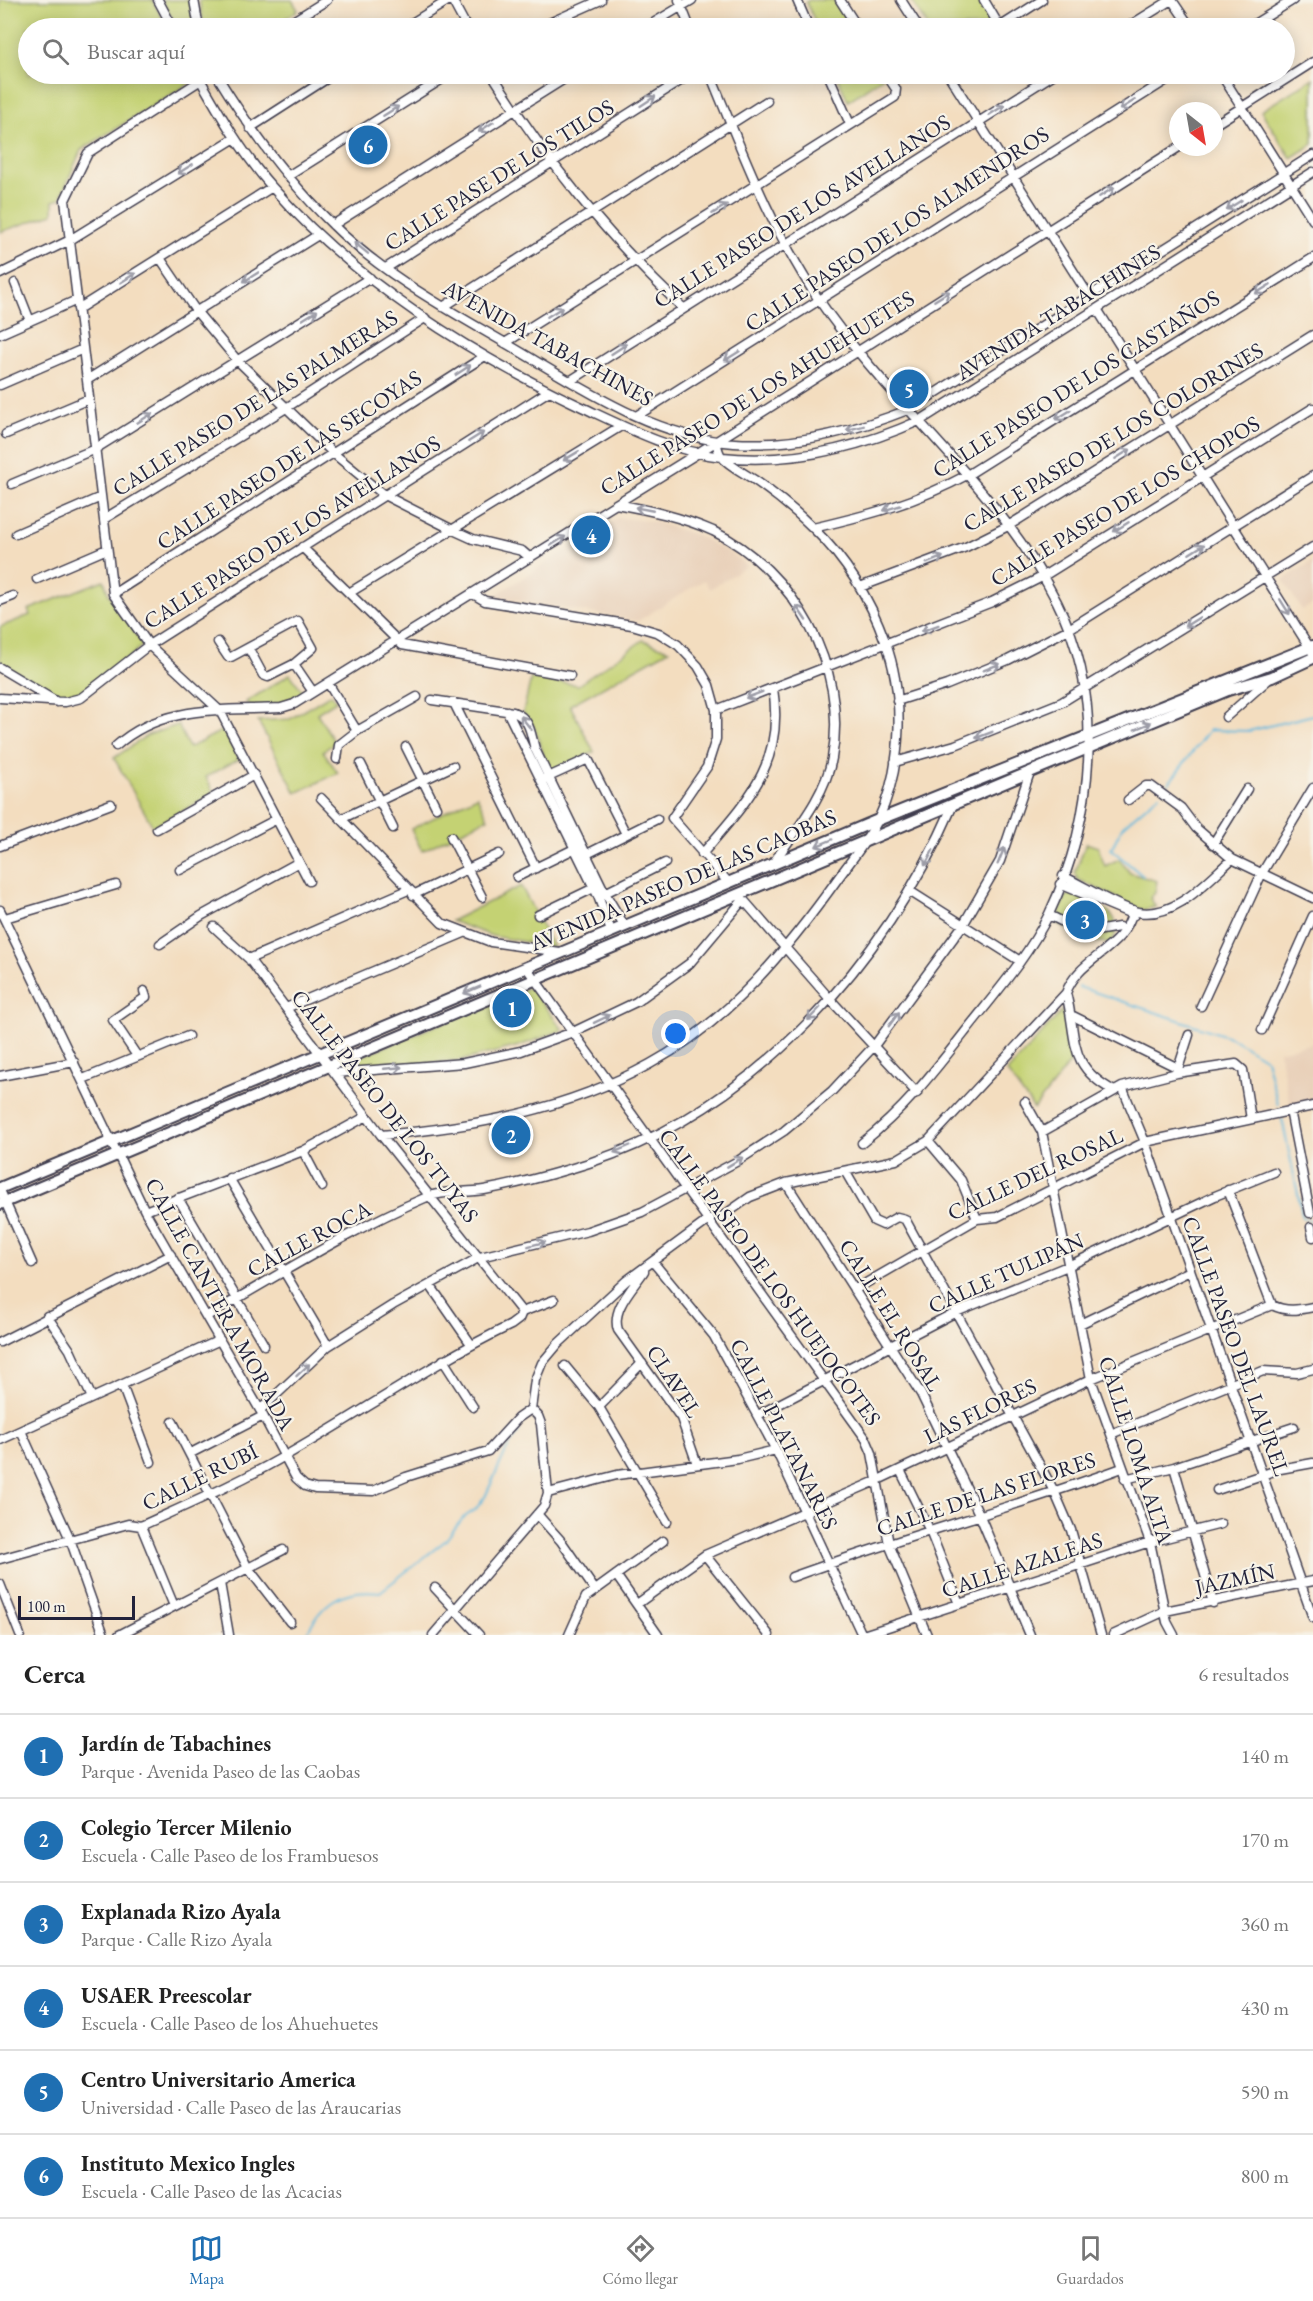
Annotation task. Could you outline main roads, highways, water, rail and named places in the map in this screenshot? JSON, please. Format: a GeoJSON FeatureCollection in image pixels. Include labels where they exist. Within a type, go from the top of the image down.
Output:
{"type":"FeatureCollection","features":[{"type":"Feature","properties":{"kind":"main road","name":"AVENIDA PASEO DE LAS CAOBAS"},"geometry":{"type":"LineString","coordinates":[[0,1189],[526,967],[622,922],[679,903],[1233,677],[1312,651]]}},
{"type":"Feature","properties":{"kind":"main road","name":"AVENIDA PASEO DE LAS CAOBAS"},"geometry":{"type":"LineString","coordinates":[[2,1203],[332,1070],[1030,772],[1228,690],[1272,676],[1312,651]]}},
{"type":"Feature","properties":{"kind":"main road"},"geometry":{"type":"LineString","coordinates":[[679,903],[686,918]]}},
{"type":"Feature","properties":{"kind":"waterway"},"geometry":{"type":"LineString","coordinates":[[1163,791],[1209,730],[1249,731],[1313,715]]}},
{"type":"Feature","properties":{"kind":"waterway"},"geometry":{"type":"LineString","coordinates":[[1143,876],[1111,849],[1123,826],[1159,795]]}},
{"type":"Feature","properties":{"kind":"waterway"},"geometry":{"type":"LineString","coordinates":[[1079,987],[1230,1037],[1266,1059],[1278,1105]]}},
{"type":"Feature","properties":{"kind":"waterway"},"geometry":{"type":"LineString","coordinates":[[1282,1119],[1303,1218],[1313,1221]]}},
{"type":"Feature","properties":{"kind":"waterway"},"geometry":{"type":"LineString","coordinates":[[306,1635],[319,1613],[335,1599],[355,1592],[380,1592],[445,1541],[463,1518],[475,1510],[485,1497],[506,1451],[520,1430]]}},
{"type":"Feature","properties":{"kind":"place","name":"Instituto Mexico Ingles"},"geometry":{"type":"Point","coordinates":[368,145]}},
{"type":"Feature","properties":{"kind":"place","name":"Centro Universitario America"},"geometry":{"type":"Point","coordinates":[909,389]}},
{"type":"Feature","properties":{"kind":"place","name":"USAER Preescolar"},"geometry":{"type":"Point","coordinates":[591,535]}},
{"type":"Feature","properties":{"kind":"place","name":"Explanada Rizo Ayala"},"geometry":{"type":"Point","coordinates":[1085,920]}},
{"type":"Feature","properties":{"kind":"place","name":"Jardín de Tabachines"},"geometry":{"type":"Point","coordinates":[512,1008]}},
{"type":"Feature","properties":{"kind":"place","name":"Colegio Tercer Milenio"},"geometry":{"type":"Point","coordinates":[511,1135]}}]}
